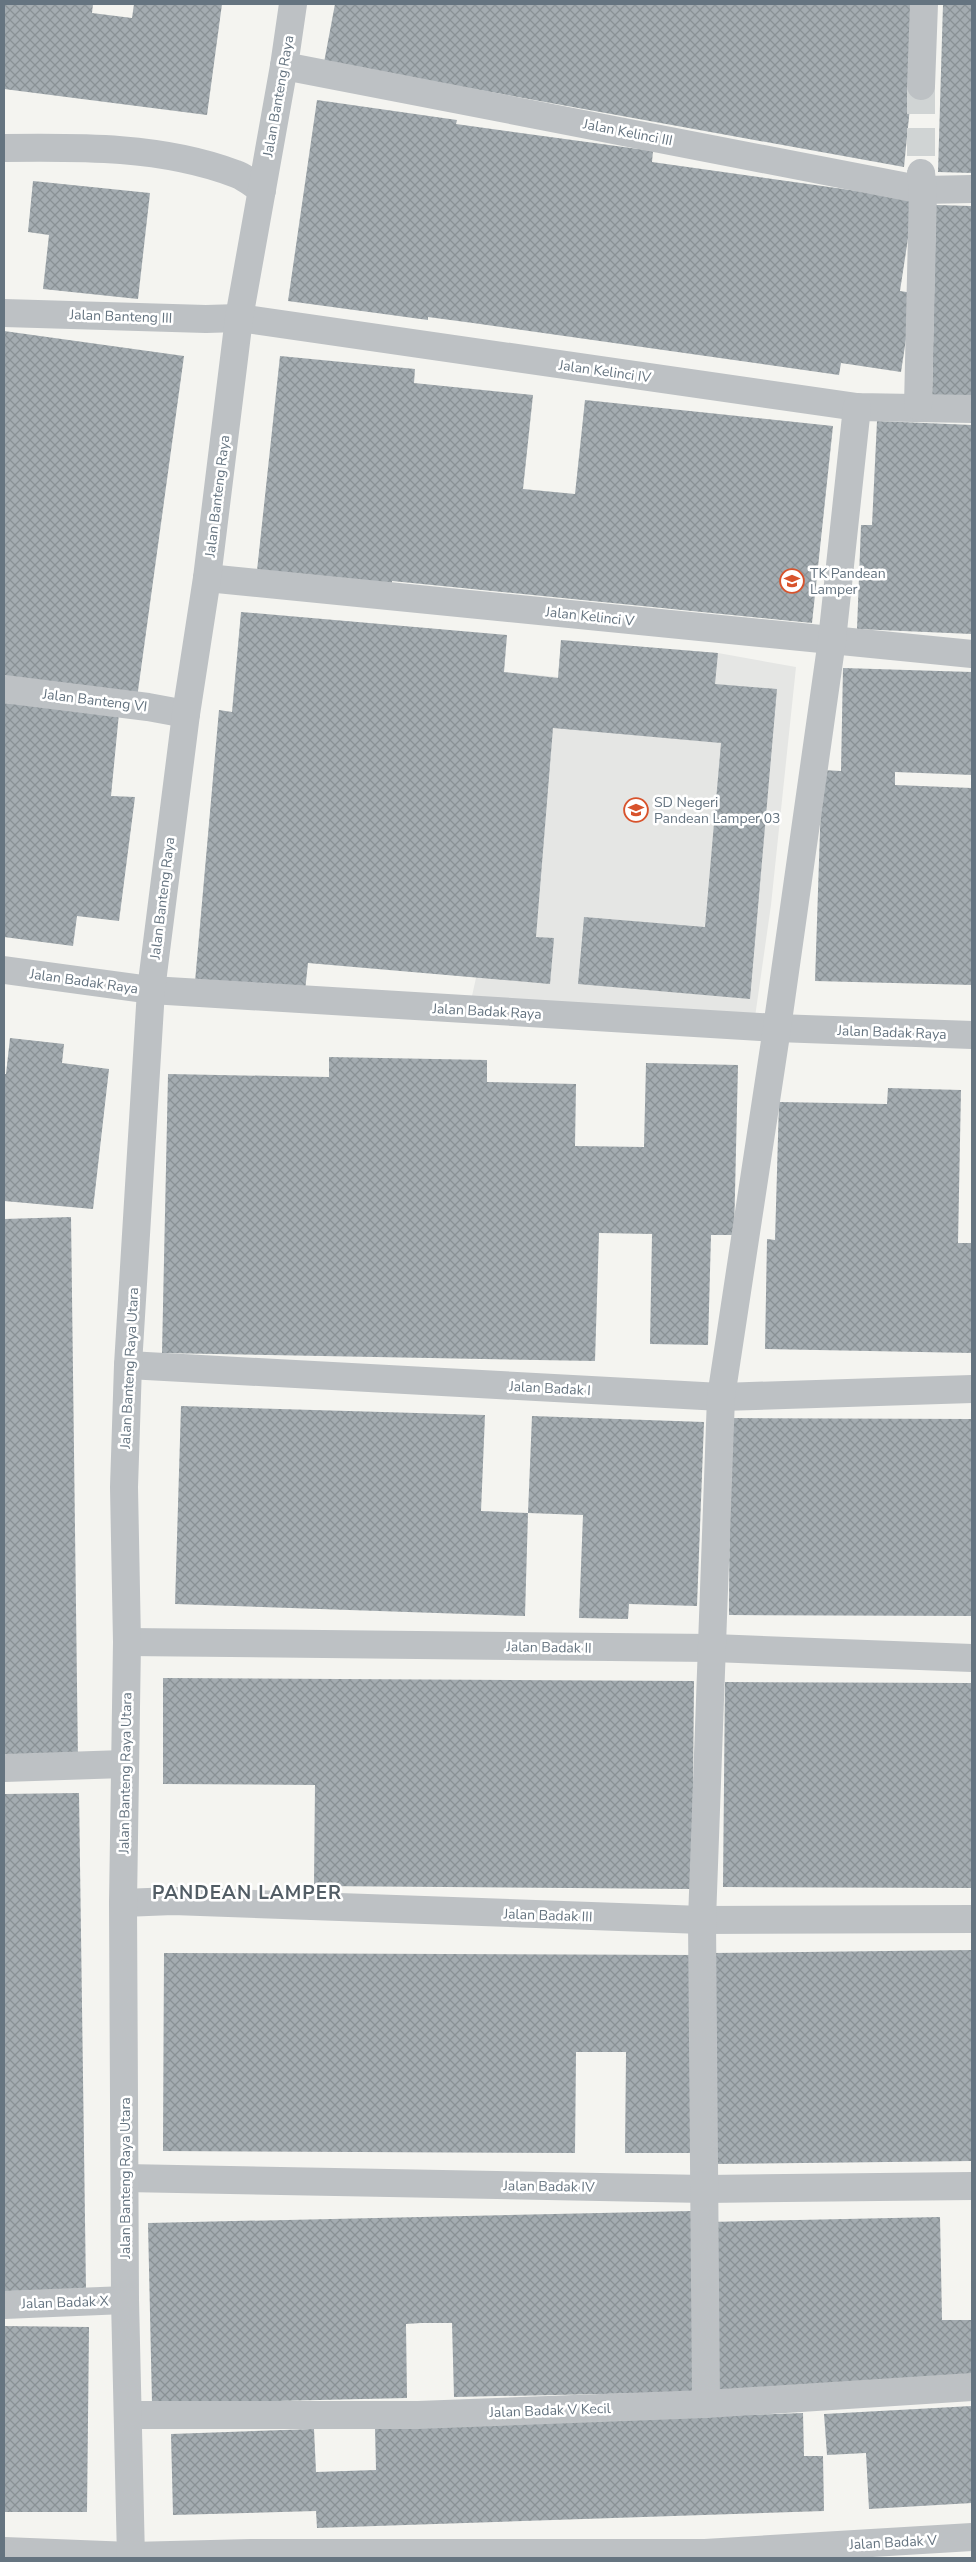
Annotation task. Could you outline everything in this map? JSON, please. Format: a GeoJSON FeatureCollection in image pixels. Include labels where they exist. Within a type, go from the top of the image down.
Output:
{"type":"FeatureCollection","features":[{"type":"Feature","properties":{"kind":"street","name":"Jalan Banteng Raya"},"geometry":{"type":"LineString","coordinates":[[151,990],[186,714],[207,578],[239,318],[284,66],[293,4]]}},
{"type":"Feature","properties":{"kind":"street"},"geometry":{"type":"LineString","coordinates":[[921,86],[924,4]]}},
{"type":"Feature","properties":{"kind":"street","name":"Jalan Kelinci III"},"geometry":{"type":"LineString","coordinates":[[284,66],[972,189]]}},
{"type":"Feature","properties":{"kind":"street"},"geometry":{"type":"LineString","coordinates":[[4,148],[82,146],[176,158],[237,174],[262,190]]}},
{"type":"Feature","properties":{"kind":"street"},"geometry":{"type":"LineString","coordinates":[[918,406],[922,181]]}},
{"type":"Feature","properties":{"kind":"street","name":"Jalan Banteng III"},"geometry":{"type":"LineString","coordinates":[[4,313],[206,319],[239,318]]}},
{"type":"Feature","properties":{"kind":"street","name":"Jalan Kelinci IV"},"geometry":{"type":"LineString","coordinates":[[239,318],[857,407],[918,406],[972,409]]}},
{"type":"Feature","properties":{"kind":"street"},"geometry":{"type":"LineString","coordinates":[[706,2404],[702,1920],[721,1396],[777,1028],[832,640],[857,407]]}},
{"type":"Feature","properties":{"kind":"street","name":"Jalan Kelinci V"},"geometry":{"type":"LineString","coordinates":[[207,578],[972,654]]}},
{"type":"Feature","properties":{"kind":"street","name":"Jalan Banteng VI"},"geometry":{"type":"LineString","coordinates":[[4,688],[148,707],[186,714]]}},
{"type":"Feature","properties":{"kind":"street","name":"Jalan Badak Raya"},"geometry":{"type":"LineString","coordinates":[[4,970],[151,990],[777,1028],[972,1035]]}},
{"type":"Feature","properties":{"kind":"street","name":"Jalan Banteng Raya Utara"},"geometry":{"type":"LineString","coordinates":[[131,2557],[125,2300],[124,1764],[126,1642],[124,1488],[128,1365],[151,990]]}},
{"type":"Feature","properties":{"kind":"street","name":"Jalan Badak I"},"geometry":{"type":"LineString","coordinates":[[128,1365],[721,1396],[972,1390]]}},
{"type":"Feature","properties":{"kind":"street","name":"Jalan Badak II"},"geometry":{"type":"LineString","coordinates":[[126,1642],[713,1648],[972,1658]]}},
{"type":"Feature","properties":{"kind":"street"},"geometry":{"type":"LineString","coordinates":[[4,1768],[124,1764]]}},
{"type":"Feature","properties":{"kind":"street","name":"Jalan Badak III"},"geometry":{"type":"LineString","coordinates":[[124,1903],[173,1901],[702,1920],[972,1919]]}},
{"type":"Feature","properties":{"kind":"street","name":"Jalan Badak IV"},"geometry":{"type":"LineString","coordinates":[[125,2178],[705,2189],[972,2186]]}},
{"type":"Feature","properties":{"kind":"street","name":"Jalan Badak X"},"geometry":{"type":"LineString","coordinates":[[4,2305],[125,2300]]}},
{"type":"Feature","properties":{"kind":"street","name":"Jalan Badak V Kecil"},"geometry":{"type":"LineString","coordinates":[[128,2415],[418,2415],[706,2404],[972,2387]]}},
{"type":"Feature","properties":{"kind":"street","name":"Jalan Badak V"},"geometry":{"type":"LineString","coordinates":[[13,2554],[131,2557],[251,2553],[705,2556],[972,2537]]}},
{"type":"Feature","properties":{"kind":"shaded area","name":"SD Negeri Pandean Lamper 03"},"geometry":{"type":"Polygon","coordinates":[[[561,640],[718,653],[796,667],[771,905],[755,1017],[472,996],[476,978],[504,672],[558,677],[561,640]]]}},
{"type":"Feature","properties":{"kind":"building"},"geometry":{"type":"Polygon","coordinates":[[[4,4],[93,4],[92,13],[132,18],[134,4],[222,4],[207,115],[4,89],[4,4]]]}},
{"type":"Feature","properties":{"kind":"building"},"geometry":{"type":"Polygon","coordinates":[[[335,4],[914,4],[914,67],[904,167],[446,84],[323,68],[335,4]]]}},
{"type":"Feature","properties":{"kind":"building"},"geometry":{"type":"Polygon","coordinates":[[[943,4],[972,4],[972,173],[938,172],[943,4]]]}},
{"type":"Feature","properties":{"kind":"building"},"geometry":{"type":"Polygon","coordinates":[[[317,100],[457,120],[456,124],[653,151],[652,162],[914,199],[900,291],[913,293],[901,372],[841,363],[839,375],[473,323],[428,317],[428,320],[288,301],[317,100]]]}},
{"type":"Feature","properties":{"kind":"building"},"geometry":{"type":"Polygon","coordinates":[[[33,181],[150,193],[138,299],[43,289],[49,235],[28,232],[33,181]]]}},
{"type":"Feature","properties":{"kind":"building"},"geometry":{"type":"Polygon","coordinates":[[[936,205],[972,206],[972,398],[932,397],[936,205]]]}},
{"type":"Feature","properties":{"kind":"building"},"geometry":{"type":"Polygon","coordinates":[[[4,331],[184,356],[137,698],[4,681],[4,331]]]}},
{"type":"Feature","properties":{"kind":"building"},"geometry":{"type":"Polygon","coordinates":[[[280,356],[415,369],[414,383],[533,395],[523,489],[575,494],[585,400],[833,426],[812,623],[392,581],[391,593],[256,580],[280,356]]]}},
{"type":"Feature","properties":{"kind":"building"},"geometry":{"type":"Polygon","coordinates":[[[877,421],[972,425],[972,634],[857,629],[861,525],[872,525],[877,421]]]}},
{"type":"Feature","properties":{"kind":"building"},"geometry":{"type":"Polygon","coordinates":[[[241,612],[507,635],[504,672],[558,678],[561,640],[718,653],[715,684],[777,689],[750,999],[578,984],[584,917],[705,927],[721,743],[553,728],[536,937],[554,938],[550,984],[308,963],[305,991],[195,982],[219,710],[232,712],[241,612]]]}},
{"type":"Feature","properties":{"kind":"building"},"geometry":{"type":"Polygon","coordinates":[[[843,668],[972,672],[972,775],[895,772],[895,785],[972,788],[972,985],[815,981],[822,770],[841,771],[843,668]]]}},
{"type":"Feature","properties":{"kind":"building"},"geometry":{"type":"Polygon","coordinates":[[[4,703],[119,713],[111,796],[135,797],[119,921],[77,916],[73,946],[4,937],[4,703]]]}},
{"type":"Feature","properties":{"kind":"building"},"geometry":{"type":"Polygon","coordinates":[[[10,1038],[64,1044],[62,1063],[109,1069],[93,1209],[4,1201],[4,1074],[6,1074],[10,1038]]]}},
{"type":"Feature","properties":{"kind":"building"},"geometry":{"type":"Polygon","coordinates":[[[329,1057],[487,1060],[487,1082],[576,1084],[575,1146],[644,1147],[646,1063],[738,1065],[734,1235],[711,1235],[708,1345],[650,1344],[652,1234],[599,1233],[595,1361],[162,1353],[168,1074],[329,1077],[329,1057]]]}},
{"type":"Feature","properties":{"kind":"building"},"geometry":{"type":"Polygon","coordinates":[[[888,1088],[961,1090],[958,1243],[972,1243],[972,1353],[765,1349],[767,1239],[775,1240],[779,1102],[887,1104],[888,1088]]]}},
{"type":"Feature","properties":{"kind":"building"},"geometry":{"type":"Polygon","coordinates":[[[71,1217],[78,1763],[4,1764],[4,1219],[71,1217]]]}},
{"type":"Feature","properties":{"kind":"building"},"geometry":{"type":"Polygon","coordinates":[[[181,1406],[485,1415],[481,1511],[528,1513],[525,1616],[175,1604],[181,1406]]]}},
{"type":"Feature","properties":{"kind":"building"},"geometry":{"type":"Polygon","coordinates":[[[532,1416],[704,1422],[697,1606],[629,1604],[628,1619],[579,1618],[583,1515],[528,1513],[532,1416]]]}},
{"type":"Feature","properties":{"kind":"building"},"geometry":{"type":"Polygon","coordinates":[[[730,1418],[972,1419],[972,1616],[729,1615],[730,1418]]]}},
{"type":"Feature","properties":{"kind":"building"},"geometry":{"type":"Polygon","coordinates":[[[163,1678],[694,1681],[692,1889],[314,1886],[315,1785],[163,1784],[163,1678]]]}},
{"type":"Feature","properties":{"kind":"building"},"geometry":{"type":"Polygon","coordinates":[[[725,1682],[972,1683],[972,1888],[723,1887],[725,1682]]]}},
{"type":"Feature","properties":{"kind":"building"},"geometry":{"type":"Polygon","coordinates":[[[79,1793],[86,2290],[4,2291],[4,1794],[79,1793]]]}},
{"type":"Feature","properties":{"kind":"building"},"geometry":{"type":"Polygon","coordinates":[[[972,1950],[972,2161],[714,2164],[712,1953],[972,1950]]]}},
{"type":"Feature","properties":{"kind":"building"},"geometry":{"type":"Polygon","coordinates":[[[164,1953],[696,1955],[694,2153],[625,2153],[626,2052],[576,2052],[575,2153],[163,2151],[164,1953]]]}},
{"type":"Feature","properties":{"kind":"building"},"geometry":{"type":"Polygon","coordinates":[[[692,2211],[696,2392],[454,2397],[452,2323],[421,2323],[406,2324],[407,2398],[152,2404],[148,2223],[692,2211]]]}},
{"type":"Feature","properties":{"kind":"building"},"geometry":{"type":"Polygon","coordinates":[[[940,2217],[942,2320],[972,2320],[972,2377],[713,2391],[709,2222],[940,2217]]]}},
{"type":"Feature","properties":{"kind":"building"},"geometry":{"type":"Polygon","coordinates":[[[4,2326],[89,2327],[87,2512],[4,2512],[4,2326]]]}},
{"type":"Feature","properties":{"kind":"building"},"geometry":{"type":"Polygon","coordinates":[[[972,2406],[972,2503],[869,2509],[866,2453],[827,2455],[824,2414],[972,2406]]]}},
{"type":"Feature","properties":{"kind":"building"},"geometry":{"type":"Polygon","coordinates":[[[803,2413],[804,2456],[823,2456],[824,2511],[317,2528],[316,2511],[173,2515],[171,2434],[314,2429],[316,2472],[376,2470],[375,2428],[803,2413]]]}},
{"type":"Feature","properties":{"kind":"tunnel"},"geometry":{"type":"LineString","coordinates":[[921,86],[921,172]]}},
{"type":"Feature","properties":{"kind":"place","name":"TK Pandean Lamper"},"geometry":{"type":"Point","coordinates":[792,581]}},
{"type":"Feature","properties":{"kind":"place","name":"SD Negeri Pandean Lamper 03"},"geometry":{"type":"Point","coordinates":[636,810]}},
{"type":"Feature","properties":{"kind":"district","name":"PANDEAN LAMPER"},"geometry":{"type":"Point","coordinates":[247,1892]}}]}
